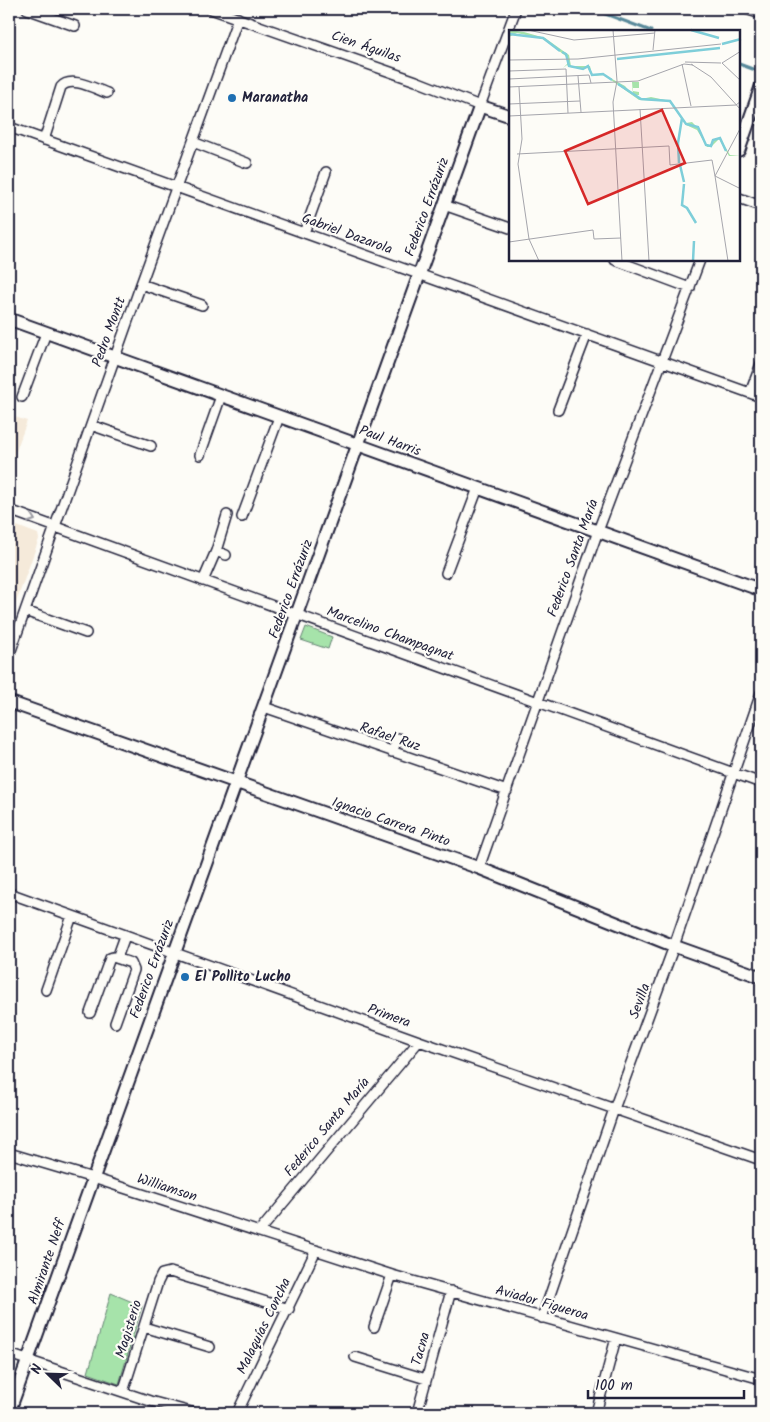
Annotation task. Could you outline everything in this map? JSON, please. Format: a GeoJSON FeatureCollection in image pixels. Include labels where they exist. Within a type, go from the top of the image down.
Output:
{"type":"FeatureCollection","features":[{"type":"Feature","properties":{"kind":"street"},"geometry":{"type":"LineString","coordinates":[[27,9],[75,26]]}},
{"type":"Feature","properties":{"kind":"street","name":"Cien Águilas"},"geometry":{"type":"LineString","coordinates":[[211,9],[509,116]]}},
{"type":"Feature","properties":{"kind":"street","name":"Federico Errázuriz"},"geometry":{"type":"LineString","coordinates":[[93,1178],[516,9]]}},
{"type":"Feature","properties":{"kind":"street"},"geometry":{"type":"LineString","coordinates":[[746,9],[761,14]]}},
{"type":"Feature","properties":{"kind":"street","name":"Pedro Montt"},"geometry":{"type":"LineString","coordinates":[[9,656],[238,18]]}},
{"type":"Feature","properties":{"kind":"street"},"geometry":{"type":"LineString","coordinates":[[44,140],[61,87],[64,84],[74,82],[107,93]]}},
{"type":"Feature","properties":{"kind":"street"},"geometry":{"type":"LineString","coordinates":[[740,147],[761,87]]}},
{"type":"Feature","properties":{"kind":"street","name":"Gabriel Dazarola"},"geometry":{"type":"LineString","coordinates":[[9,128],[761,398]]}},
{"type":"Feature","properties":{"kind":"street"},"geometry":{"type":"LineString","coordinates":[[193,142],[247,163]]}},
{"type":"Feature","properties":{"kind":"street"},"geometry":{"type":"LineString","coordinates":[[304,233],[326,172]]}},
{"type":"Feature","properties":{"kind":"street"},"geometry":{"type":"LineString","coordinates":[[740,198],[761,206]]}},
{"type":"Feature","properties":{"kind":"street"},"geometry":{"type":"LineString","coordinates":[[444,205],[509,228]]}},
{"type":"Feature","properties":{"kind":"street"},"geometry":{"type":"LineString","coordinates":[[621,261],[690,288]]}},
{"type":"Feature","properties":{"kind":"street","name":"Federico Santa María"},"geometry":{"type":"LineString","coordinates":[[479,868],[598,531],[700,261]]}},
{"type":"Feature","properties":{"kind":"street"},"geometry":{"type":"LineString","coordinates":[[141,284],[202,305]]}},
{"type":"Feature","properties":{"kind":"street","name":"Paul Harris"},"geometry":{"type":"LineString","coordinates":[[9,319],[761,590]]}},
{"type":"Feature","properties":{"kind":"street"},"geometry":{"type":"LineString","coordinates":[[22,397],[46,333]]}},
{"type":"Feature","properties":{"kind":"street"},"geometry":{"type":"LineString","coordinates":[[558,410],[587,334]]}},
{"type":"Feature","properties":{"kind":"street"},"geometry":{"type":"LineString","coordinates":[[750,393],[761,364]]}},
{"type":"Feature","properties":{"kind":"street"},"geometry":{"type":"LineString","coordinates":[[200,456],[221,396]]}},
{"type":"Feature","properties":{"kind":"street"},"geometry":{"type":"LineString","coordinates":[[242,517],[279,417]]}},
{"type":"Feature","properties":{"kind":"street"},"geometry":{"type":"LineString","coordinates":[[92,425],[151,446]]}},
{"type":"Feature","properties":{"kind":"street"},"geometry":{"type":"LineString","coordinates":[[446,572],[478,488]]}},
{"type":"Feature","properties":{"kind":"street","name":"Marcelino Champagnat"},"geometry":{"type":"LineString","coordinates":[[9,510],[761,783]]}},
{"type":"Feature","properties":{"kind":"street"},"geometry":{"type":"LineString","coordinates":[[203,581],[216,551],[227,515]]}},
{"type":"Feature","properties":{"kind":"street"},"geometry":{"type":"LineString","coordinates":[[216,551],[226,555]]}},
{"type":"Feature","properties":{"kind":"street"},"geometry":{"type":"LineString","coordinates":[[25,611],[86,633]]}},
{"type":"Feature","properties":{"kind":"street","name":"Sevilla"},"geometry":{"type":"LineString","coordinates":[[542,1318],[614,1109],[674,946],[761,692]]}},
{"type":"Feature","properties":{"kind":"street","name":"Ignacio Carrera Pinto"},"geometry":{"type":"LineString","coordinates":[[9,702],[479,868],[674,946],[761,977]]}},
{"type":"Feature","properties":{"kind":"street","name":"Rafael Ruz"},"geometry":{"type":"LineString","coordinates":[[264,707],[507,791]]}},
{"type":"Feature","properties":{"kind":"street"},"geometry":{"type":"LineString","coordinates":[[392,752],[398,738]]}},
{"type":"Feature","properties":{"kind":"street","name":"Primera"},"geometry":{"type":"LineString","coordinates":[[9,893],[419,1041],[761,1160]]}},
{"type":"Feature","properties":{"kind":"street"},"geometry":{"type":"LineString","coordinates":[[46,990],[72,916]]}},
{"type":"Feature","properties":{"kind":"street"},"geometry":{"type":"LineString","coordinates":[[117,958],[125,936]]}},
{"type":"Feature","properties":{"kind":"street"},"geometry":{"type":"LineString","coordinates":[[90,1013],[109,961],[113,957],[131,963],[134,970],[115,1024]]}},
{"type":"Feature","properties":{"kind":"street","name":"Federico Santa María"},"geometry":{"type":"LineString","coordinates":[[259,1232],[419,1041]]}},
{"type":"Feature","properties":{"kind":"street","name":"Williamson"},"geometry":{"type":"LineString","coordinates":[[9,1153],[316,1250]]}},
{"type":"Feature","properties":{"kind":"street","name":"Almirante Neff"},"geometry":{"type":"LineString","coordinates":[[9,1412],[93,1178]]}},
{"type":"Feature","properties":{"kind":"street","name":"Aviador Figueroa"},"geometry":{"type":"LineString","coordinates":[[316,1250],[392,1275],[761,1379]]}},
{"type":"Feature","properties":{"kind":"street","name":"Malaquías Concha"},"geometry":{"type":"LineString","coordinates":[[237,1413],[316,1250]]}},
{"type":"Feature","properties":{"kind":"street","name":"Magisterio"},"geometry":{"type":"LineString","coordinates":[[123,1392],[162,1274],[170,1272],[289,1309]]}},
{"type":"Feature","properties":{"kind":"street"},"geometry":{"type":"LineString","coordinates":[[374,1327],[392,1275]]}},
{"type":"Feature","properties":{"kind":"street","name":"Tacna"},"geometry":{"type":"LineString","coordinates":[[417,1413],[452,1291]]}},
{"type":"Feature","properties":{"kind":"street"},"geometry":{"type":"LineString","coordinates":[[144,1327],[210,1347]]}},
{"type":"Feature","properties":{"kind":"street"},"geometry":{"type":"LineString","coordinates":[[596,1413],[616,1338]]}},
{"type":"Feature","properties":{"kind":"street"},"geometry":{"type":"LineString","coordinates":[[9,1354],[150,1401],[195,1413]]}},
{"type":"Feature","properties":{"kind":"street"},"geometry":{"type":"LineString","coordinates":[[355,1357],[426,1379]]}},
{"type":"Feature","properties":{"kind":"shaded area"},"geometry":{"type":"Polygon","coordinates":[[[9,415],[27,421],[9,470],[9,415]]]}},
{"type":"Feature","properties":{"kind":"shaded area"},"geometry":{"type":"Polygon","coordinates":[[[9,523],[38,534],[39,539],[9,622],[9,523]]]}},
{"type":"Feature","properties":{"kind":"green space"},"geometry":{"type":"Polygon","coordinates":[[[306,627],[332,637],[328,649],[301,640],[306,627]]]}},
{"type":"Feature","properties":{"kind":"green space"},"geometry":{"type":"Polygon","coordinates":[[[111,1293],[142,1306],[119,1384],[88,1373],[111,1293]]]}},
{"type":"Feature","properties":{"kind":"waterway"},"geometry":{"type":"LineString","coordinates":[[592,9],[648,30]]}},
{"type":"Feature","properties":{"kind":"waterway"},"geometry":{"type":"LineString","coordinates":[[740,64],[758,71]]}},
{"type":"Feature","properties":{"kind":"place","name":"Maranatha"},"geometry":{"type":"Point","coordinates":[232,98]}},
{"type":"Feature","properties":{"kind":"place","name":"El Pollito Lucho"},"geometry":{"type":"Point","coordinates":[185,977]}}]}
